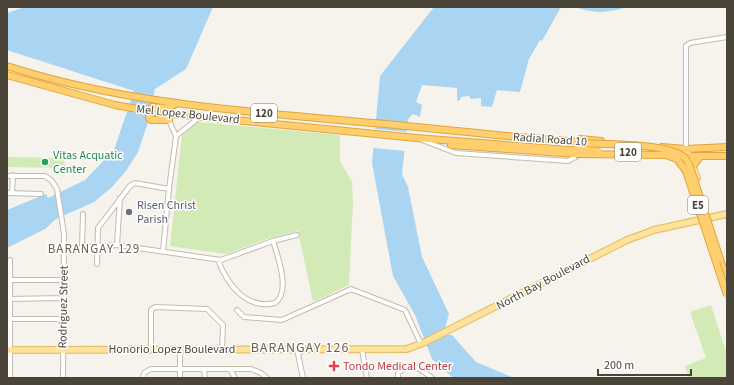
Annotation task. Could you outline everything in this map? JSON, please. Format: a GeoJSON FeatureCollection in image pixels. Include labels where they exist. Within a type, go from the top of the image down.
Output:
{"type":"FeatureCollection","features":[{"type":"Feature","properties":{"kind":"highway","name":"Mel Lopez Boulevard"},"geometry":{"type":"LineString","coordinates":[[7,66],[94,89],[178,103],[373,123]]}},
{"type":"Feature","properties":{"kind":"highway","name":"Mel Lopez Boulevard"},"geometry":{"type":"LineString","coordinates":[[7,75],[115,105],[154,112],[373,134]]}},
{"type":"Feature","properties":{"kind":"highway"},"geometry":{"type":"LineString","coordinates":[[169,120],[150,120],[151,107],[171,107],[178,103]]}},
{"type":"Feature","properties":{"kind":"highway","name":"Radial Road 10"},"geometry":{"type":"LineString","coordinates":[[373,123],[587,142],[686,149],[727,147]]}},
{"type":"Feature","properties":{"kind":"highway"},"geometry":{"type":"LineString","coordinates":[[479,133],[491,132],[605,141],[635,146]]}},
{"type":"Feature","properties":{"kind":"highway","name":"Radial Road 10"},"geometry":{"type":"LineString","coordinates":[[373,134],[586,151],[671,154],[690,158],[727,156]]}},
{"type":"Feature","properties":{"kind":"highway"},"geometry":{"type":"LineString","coordinates":[[416,138],[442,144],[478,147],[576,154],[634,154]]}},
{"type":"Feature","properties":{"kind":"highway"},"geometry":{"type":"LineString","coordinates":[[586,151],[587,142]]}},
{"type":"Feature","properties":{"kind":"highway"},"geometry":{"type":"LineString","coordinates":[[634,154],[578,146],[635,146]]}},
{"type":"Feature","properties":{"kind":"highway","name":"E5"},"geometry":{"type":"LineString","coordinates":[[635,146],[672,150],[687,160],[727,280]]}},
{"type":"Feature","properties":{"kind":"highway","name":"E5"},"geometry":{"type":"LineString","coordinates":[[634,154],[670,156],[678,160],[684,167],[727,295]]}},
{"type":"Feature","properties":{"kind":"highway"},"geometry":{"type":"LineString","coordinates":[[671,154],[685,166]]}},
{"type":"Feature","properties":{"kind":"highway"},"geometry":{"type":"LineString","coordinates":[[693,166],[699,158]]}},
{"type":"Feature","properties":{"kind":"main road"},"geometry":{"type":"LineString","coordinates":[[686,149],[683,157],[689,189],[727,300]]}},
{"type":"Feature","properties":{"kind":"main road"},"geometry":{"type":"LineString","coordinates":[[686,149],[693,166],[727,275]]}},
{"type":"Feature","properties":{"kind":"main road","name":"North Bay Boulevard"},"geometry":{"type":"LineString","coordinates":[[362,350],[407,349],[423,343],[623,242],[654,230],[698,218],[727,214]]}},
{"type":"Feature","properties":{"kind":"main road","name":"Honorio Lopez Boulevard"},"geometry":{"type":"LineString","coordinates":[[8,350],[362,350]]}},
{"type":"Feature","properties":{"kind":"street"},"geometry":{"type":"LineString","coordinates":[[686,149],[686,46],[690,43],[727,37]]}},
{"type":"Feature","properties":{"kind":"street"},"geometry":{"type":"LineString","coordinates":[[163,251],[176,136],[164,113]]}},
{"type":"Feature","properties":{"kind":"street"},"geometry":{"type":"LineString","coordinates":[[176,136],[201,116]]}},
{"type":"Feature","properties":{"kind":"street"},"geometry":{"type":"LineString","coordinates":[[416,138],[458,153],[568,160],[586,151]]}},
{"type":"Feature","properties":{"kind":"street"},"geometry":{"type":"LineString","coordinates":[[7,176],[13,176],[9,193],[41,194]]}},
{"type":"Feature","properties":{"kind":"street","name":"Rodriguez Street"},"geometry":{"type":"LineString","coordinates":[[13,176],[45,176],[57,189],[63,224],[64,249],[63,378]]}},
{"type":"Feature","properties":{"kind":"street"},"geometry":{"type":"LineString","coordinates":[[97,264],[98,228],[130,186],[135,183],[169,188]]}},
{"type":"Feature","properties":{"kind":"street"},"geometry":{"type":"LineString","coordinates":[[117,245],[120,198]]}},
{"type":"Feature","properties":{"kind":"street"},"geometry":{"type":"LineString","coordinates":[[82,247],[83,214]]}},
{"type":"Feature","properties":{"kind":"street"},"geometry":{"type":"LineString","coordinates":[[64,249],[117,245],[218,260],[226,259],[272,241],[297,235]]}},
{"type":"Feature","properties":{"kind":"street"},"geometry":{"type":"LineString","coordinates":[[218,260],[225,275],[246,299],[255,304],[275,303],[282,295],[284,287],[272,241]]}},
{"type":"Feature","properties":{"kind":"street"},"geometry":{"type":"LineString","coordinates":[[10,260],[8,298],[8,350],[10,378]]}},
{"type":"Feature","properties":{"kind":"street"},"geometry":{"type":"LineString","coordinates":[[9,280],[64,280]]}},
{"type":"Feature","properties":{"kind":"street"},"geometry":{"type":"LineString","coordinates":[[237,310],[244,317],[252,319],[282,320],[351,289],[405,310],[423,343]]}},
{"type":"Feature","properties":{"kind":"street"},"geometry":{"type":"LineString","coordinates":[[8,298],[63,298]]}},
{"type":"Feature","properties":{"kind":"street"},"geometry":{"type":"LineString","coordinates":[[151,349],[151,310],[155,307],[207,309],[223,325],[222,349]]}},
{"type":"Feature","properties":{"kind":"street"},"geometry":{"type":"LineString","coordinates":[[8,319],[63,319]]}},
{"type":"Feature","properties":{"kind":"street"},"geometry":{"type":"LineString","coordinates":[[180,349],[180,378]]}},
{"type":"Feature","properties":{"kind":"street"},"geometry":{"type":"LineString","coordinates":[[297,349],[303,378]]}},
{"type":"Feature","properties":{"kind":"street"},"geometry":{"type":"LineString","coordinates":[[362,350],[367,378]]}},
{"type":"Feature","properties":{"kind":"street"},"geometry":{"type":"LineString","coordinates":[[398,378],[398,373],[402,370],[418,366],[432,378]]}},
{"type":"Feature","properties":{"kind":"street"},"geometry":{"type":"LineString","coordinates":[[143,378],[144,373],[151,369],[256,370],[267,378]]}},
{"type":"Feature","properties":{"kind":"street"},"geometry":{"type":"LineString","coordinates":[[204,369],[205,378]]}},
{"type":"Feature","properties":{"kind":"street"},"geometry":{"type":"LineString","coordinates":[[230,370],[235,378]]}},
{"type":"Feature","properties":{"kind":"green space"},"geometry":{"type":"Polygon","coordinates":[[[198,122],[340,135],[340,161],[352,182],[353,203],[349,285],[313,302],[298,231],[267,239],[226,254],[170,246],[182,135],[198,122]]]}},
{"type":"Feature","properties":{"kind":"green space","name":"Vitas Acquatic Center"},"geometry":{"type":"Polygon","coordinates":[[[7,157],[64,158],[65,168],[7,167],[7,157]]]}},
{"type":"Feature","properties":{"kind":"green space"},"geometry":{"type":"Polygon","coordinates":[[[711,305],[727,355],[727,378],[689,378],[685,366],[706,358],[690,312],[711,305]]]}},
{"type":"Feature","properties":{"kind":"water"},"geometry":{"type":"Polygon","coordinates":[[[25,7],[213,7],[186,69],[155,89],[148,122],[138,152],[126,171],[112,187],[94,202],[56,219],[45,229],[7,248],[7,210],[46,194],[48,198],[85,180],[114,150],[134,91],[7,50],[7,13],[25,7]]]}},
{"type":"Feature","properties":{"kind":"water"},"geometry":{"type":"Polygon","coordinates":[[[434,7],[561,7],[542,41],[540,40],[529,59],[520,92],[497,90],[492,107],[481,106],[481,98],[471,99],[469,96],[461,97],[460,100],[457,101],[457,88],[422,85],[416,102],[422,105],[420,117],[413,114],[408,119],[402,174],[408,187],[422,257],[449,314],[445,328],[449,335],[452,335],[476,362],[514,378],[453,378],[432,359],[415,315],[393,276],[372,163],[380,76],[434,7]]]}},
{"type":"Feature","properties":{"kind":"water"},"geometry":{"type":"Polygon","coordinates":[[[576,7],[627,7],[614,11],[595,12],[576,7]]]}},
{"type":"Feature","properties":{"kind":"pier"},"geometry":{"type":"Polygon","coordinates":[[[375,129],[408,132],[406,151],[373,148],[375,129]]]}},
{"type":"Feature","properties":{"kind":"place","name":"Vitas Acquatic Center"},"geometry":{"type":"Point","coordinates":[45,162]}},
{"type":"Feature","properties":{"kind":"place","name":"Risen Christ Parish"},"geometry":{"type":"Point","coordinates":[129,212]}},
{"type":"Feature","properties":{"kind":"place","name":"Tondo Medical Center"},"geometry":{"type":"Point","coordinates":[334,366]}},
{"type":"Feature","properties":{"kind":"district","name":"BARANGAY 129"},"geometry":{"type":"Point","coordinates":[94,248]}},
{"type":"Feature","properties":{"kind":"district","name":"BARANGAY 126"},"geometry":{"type":"Point","coordinates":[300,347]}}]}
